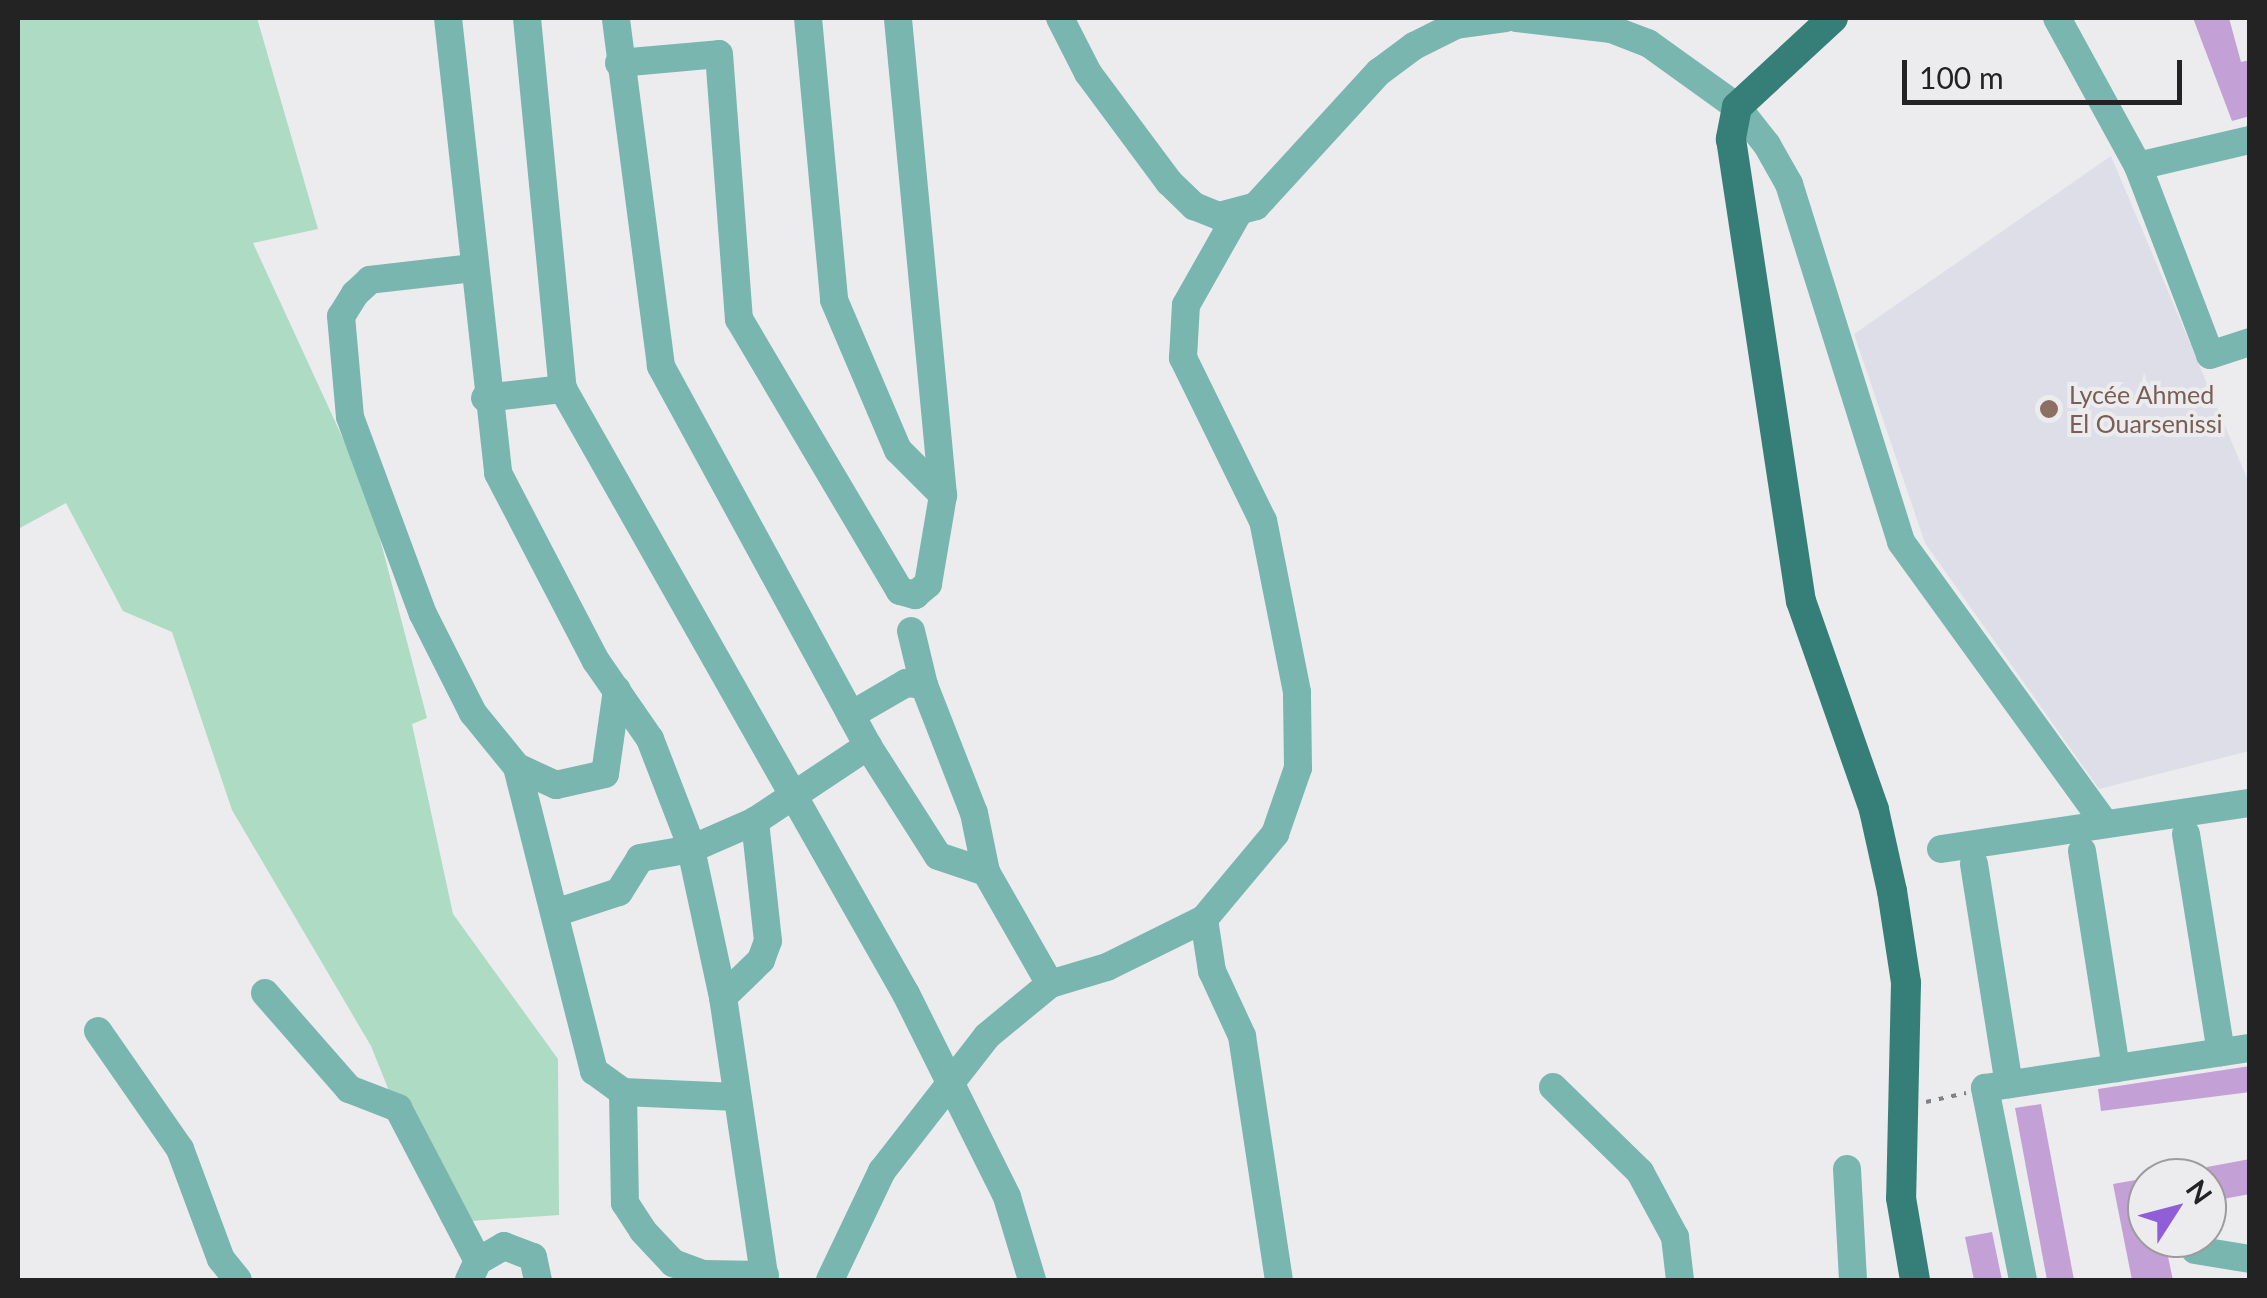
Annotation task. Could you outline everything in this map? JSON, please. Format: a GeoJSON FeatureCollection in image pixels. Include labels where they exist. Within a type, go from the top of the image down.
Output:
{"type":"FeatureCollection","features":[{"type":"Feature","properties":{"kind":"main road"},"geometry":{"type":"LineString","coordinates":[[1833,18],[1737,107],[1731,139],[1801,601],[1874,810],[1892,891],[1906,983],[1901,1198],[1915,1280]]}},
{"type":"Feature","properties":{"kind":"street"},"geometry":{"type":"LineString","coordinates":[[448,18],[486,398],[498,474],[617,690],[650,739],[690,848],[723,997],[765,1278],[704,1274],[673,1263],[643,1231],[626,1204],[622,1092]]}},
{"type":"Feature","properties":{"kind":"street"},"geometry":{"type":"LineString","coordinates":[[527,18],[563,389],[788,794],[906,994],[947,1083],[1007,1196],[1032,1280]]}},
{"type":"Feature","properties":{"kind":"street"},"geometry":{"type":"LineString","coordinates":[[616,18],[661,366],[868,746],[938,856],[986,872]]}},
{"type":"Feature","properties":{"kind":"street"},"geometry":{"type":"LineString","coordinates":[[808,18],[834,300],[898,450],[943,494]]}},
{"type":"Feature","properties":{"kind":"street"},"geometry":{"type":"LineString","coordinates":[[619,63],[719,54],[739,318],[906,595],[928,584],[943,494],[898,18]]}},
{"type":"Feature","properties":{"kind":"street"},"geometry":{"type":"LineString","coordinates":[[1060,18],[1088,73],[1169,182],[1206,213],[1238,213]]}},
{"type":"Feature","properties":{"kind":"street"},"geometry":{"type":"LineString","coordinates":[[830,1280],[882,1172],[987,1036],[1050,984],[1106,967],[1204,919],[1274,834],[1298,768],[1297,692],[1262,521],[1184,358],[1186,304],[1238,213],[1300,166],[1379,72],[1456,25],[1506,18]]}},
{"type":"Feature","properties":{"kind":"street"},"geometry":{"type":"LineString","coordinates":[[1518,18],[1612,28],[1648,43],[1737,107],[1789,184],[1901,542],[2104,822]]}},
{"type":"Feature","properties":{"kind":"street"},"geometry":{"type":"LineString","coordinates":[[2057,18],[2138,166],[2210,355],[2250,342]]}},
{"type":"Feature","properties":{"kind":"street"},"geometry":{"type":"LineString","coordinates":[[2138,166],[2250,140]]}},
{"type":"Feature","properties":{"kind":"street"},"geometry":{"type":"LineString","coordinates":[[472,268],[370,280],[356,294],[342,316],[349,400],[423,614],[473,713],[517,767],[558,912],[594,1072],[622,1092],[736,1097]]}},
{"type":"Feature","properties":{"kind":"street"},"geometry":{"type":"LineString","coordinates":[[486,398],[563,389]]}},
{"type":"Feature","properties":{"kind":"street"},"geometry":{"type":"LineString","coordinates":[[911,631],[924,685],[974,812],[986,872],[1050,984]]}},
{"type":"Feature","properties":{"kind":"street"},"geometry":{"type":"LineString","coordinates":[[851,715],[906,683],[924,685]]}},
{"type":"Feature","properties":{"kind":"street"},"geometry":{"type":"LineString","coordinates":[[517,767],[556,784],[605,774],[617,690]]}},
{"type":"Feature","properties":{"kind":"street"},"geometry":{"type":"LineString","coordinates":[[558,912],[620,892],[640,858],[690,848],[755,821],[788,794],[868,746]]}},
{"type":"Feature","properties":{"kind":"street"},"geometry":{"type":"LineString","coordinates":[[1941,849],[2250,803]]}},
{"type":"Feature","properties":{"kind":"street"},"geometry":{"type":"LineString","coordinates":[[723,997],[761,960],[768,941],[755,821]]}},
{"type":"Feature","properties":{"kind":"street"},"geometry":{"type":"LineString","coordinates":[[2186,834],[2221,1052]]}},
{"type":"Feature","properties":{"kind":"street"},"geometry":{"type":"LineString","coordinates":[[2082,851],[2116,1068]]}},
{"type":"Feature","properties":{"kind":"street"},"geometry":{"type":"LineString","coordinates":[[1974,864],[1997,1086],[2023,1280]]}},
{"type":"Feature","properties":{"kind":"street"},"geometry":{"type":"LineString","coordinates":[[1204,919],[1212,971],[1242,1036],[1280,1280]]}},
{"type":"Feature","properties":{"kind":"street"},"geometry":{"type":"LineString","coordinates":[[265,993],[350,1089],[398,1108],[474,1271],[504,1246],[517,1247],[532,1257],[538,1280]]}},
{"type":"Feature","properties":{"kind":"street"},"geometry":{"type":"LineString","coordinates":[[98,1031],[180,1149],[221,1259],[238,1280]]}},
{"type":"Feature","properties":{"kind":"street"},"geometry":{"type":"LineString","coordinates":[[1997,1086],[2250,1048]]}},
{"type":"Feature","properties":{"kind":"street"},"geometry":{"type":"LineString","coordinates":[[1553,1088],[1640,1172],[1674,1237],[1680,1280]]}},
{"type":"Feature","properties":{"kind":"street"},"geometry":{"type":"LineString","coordinates":[[1847,1169],[1853,1280]]}},
{"type":"Feature","properties":{"kind":"path"},"geometry":{"type":"LineString","coordinates":[[1904,1107],[1997,1086]]}},
{"type":"Feature","properties":{"kind":"shaded area","name":"Lycée Ahmed El Ouarsenissi"},"geometry":{"type":"Polygon","coordinates":[[[2111,156],[2249,483],[2249,751],[2099,789],[1925,543],[1854,334],[2111,156]]]}},
{"type":"Feature","properties":{"kind":"green space"},"geometry":{"type":"Polygon","coordinates":[[[18,18],[257,18],[318,229],[253,243],[368,493],[427,718],[412,724],[453,914],[558,1059],[559,1215],[442,1223],[371,1046],[232,810],[172,632],[123,611],[66,503],[18,529],[18,18]]]}},
{"type":"Feature","properties":{"kind":"building"},"geometry":{"type":"Polygon","coordinates":[[[2193,18],[2229,18],[2241,62],[2250,60],[2250,116],[2232,121],[2193,18]]]}},
{"type":"Feature","properties":{"kind":"building"},"geometry":{"type":"Polygon","coordinates":[[[2250,1066],[2250,1092],[2101,1111],[2098,1089],[2250,1066]]]}},
{"type":"Feature","properties":{"kind":"building"},"geometry":{"type":"Polygon","coordinates":[[[2041,1104],[2074,1280],[2047,1280],[2015,1108],[2041,1104]]]}},
{"type":"Feature","properties":{"kind":"building"},"geometry":{"type":"Polygon","coordinates":[[[2250,1159],[2250,1194],[2227,1198],[2227,1163],[2250,1159]]]}},
{"type":"Feature","properties":{"kind":"building"},"geometry":{"type":"Polygon","coordinates":[[[2127,1182],[2127,1255],[2113,1184],[2127,1182]]]}},
{"type":"Feature","properties":{"kind":"building"},"geometry":{"type":"Polygon","coordinates":[[[1992,1232],[2002,1280],[1974,1280],[1965,1237],[1992,1232]]]}},
{"type":"Feature","properties":{"kind":"building"},"geometry":{"type":"Polygon","coordinates":[[[2128,1258],[2168,1258],[2173,1280],[2132,1280],[2128,1258]]]}},
{"type":"Feature","properties":{"kind":"place","name":"Lycée Ahmed El Ouarsenissi"},"geometry":{"type":"Point","coordinates":[2049,409]}}]}
